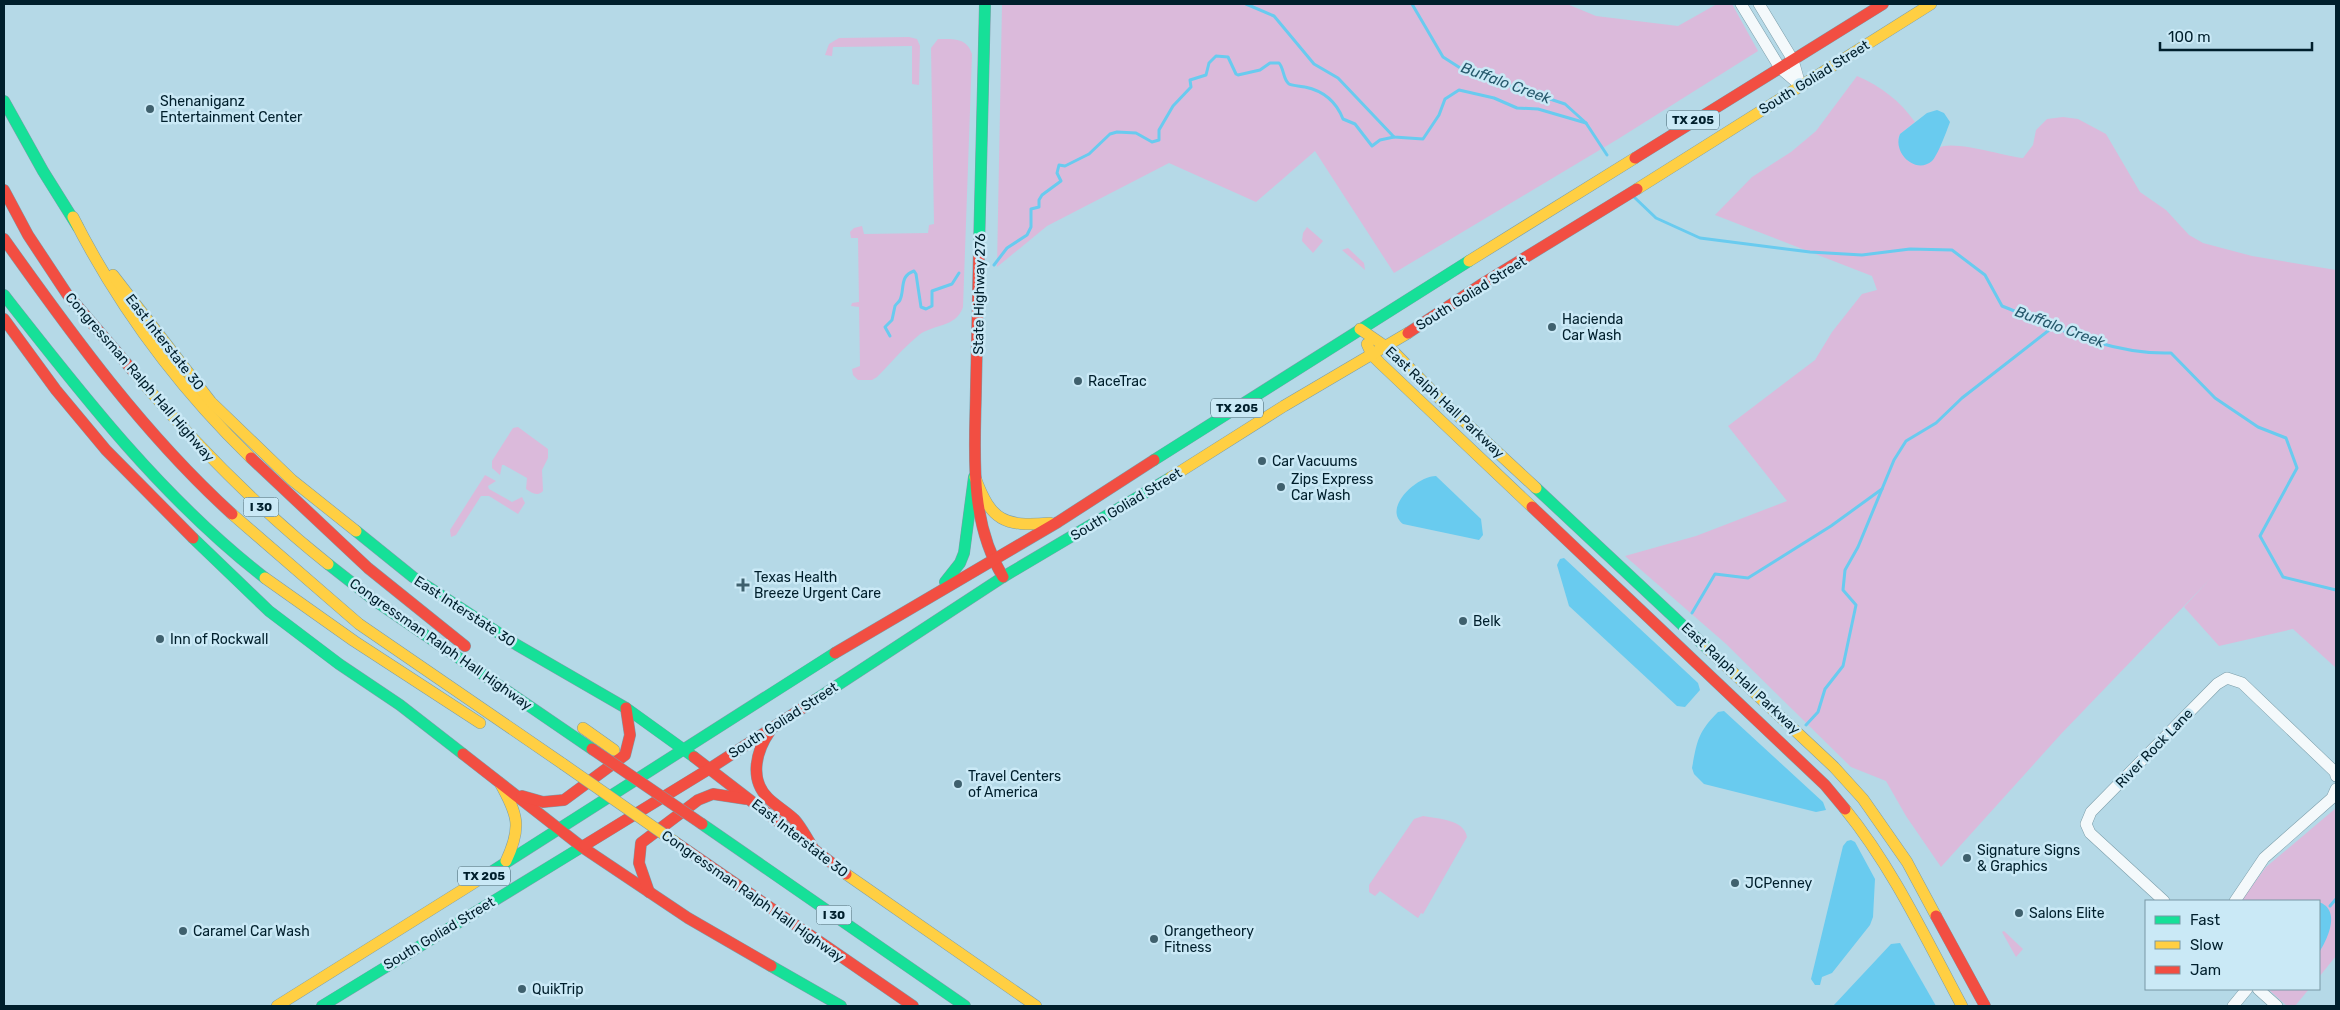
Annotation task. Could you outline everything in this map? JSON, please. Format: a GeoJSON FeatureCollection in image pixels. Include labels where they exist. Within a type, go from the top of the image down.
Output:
{"type":"FeatureCollection","features":[{"type":"Feature","properties":{"kind":"main road","name":"State Highway 276"},"geometry":{"type":"LineString","coordinates":[[985,4],[974,476],[979,522],[992,560],[1003,578]]}},
{"type":"Feature","properties":{"kind":"main road","name":"South Goliad Street"},"geometry":{"type":"LineString","coordinates":[[277,1006],[305,994],[505,862],[869,630],[1058,522],[1360,329],[1883,4]]}},
{"type":"Feature","properties":{"kind":"main road","name":"South Goliad Street"},"geometry":{"type":"LineString","coordinates":[[322,1006],[450,925],[582,847],[709,768],[1003,578],[1185,469],[1284,406],[1387,346],[1482,284],[1574,229],[1930,4]]}},
{"type":"Feature","properties":{"kind":"main road","name":"East Interstate 30"},"geometry":{"type":"LineString","coordinates":[[4,101],[43,171],[88,241],[211,402],[272,462],[413,577],[517,645],[626,708],[753,801],[854,880],[1036,1006]]}},
{"type":"Feature","properties":{"kind":"main road","name":"Congressman Ralph Hall Highway"},"geometry":{"type":"LineString","coordinates":[[4,190],[28,235],[67,294],[178,424],[222,471],[288,532],[374,600],[965,1006]]}},
{"type":"Feature","properties":{"kind":"main road"},"geometry":{"type":"LineString","coordinates":[[73,217],[94,261],[149,344],[195,402],[295,501],[374,575],[477,655]]}},
{"type":"Feature","properties":{"kind":"main road","name":"Congressman Ralph Hall Highway"},"geometry":{"type":"LineString","coordinates":[[4,239],[86,353],[117,391],[204,488],[296,571],[359,624],[559,768],[671,846],[690,852],[913,1006]]}},
{"type":"Feature","properties":{"kind":"main road"},"geometry":{"type":"LineString","coordinates":[[4,295],[74,383],[146,468],[236,554],[342,632],[488,729]]}},
{"type":"Feature","properties":{"kind":"main road"},"geometry":{"type":"LineString","coordinates":[[4,320],[56,390],[106,450],[269,611],[339,664],[400,705],[582,847],[688,918],[842,1006]]}},
{"type":"Feature","properties":{"kind":"main road","name":"East Ralph Hall Parkway"},"geometry":{"type":"LineString","coordinates":[[1360,329],[1387,346],[1834,767],[1863,799],[1907,862],[1985,1006]]}},
{"type":"Feature","properties":{"kind":"main road","name":"East Ralph Hall Parkway"},"geometry":{"type":"LineString","coordinates":[[1360,329],[1372,355],[1825,785],[1848,811],[1886,864],[1962,1006]]}},
{"type":"Feature","properties":{"kind":"main road"},"geometry":{"type":"LineString","coordinates":[[1185,469],[1183,455],[1264,404],[1266,396],[1264,390]]}},
{"type":"Feature","properties":{"kind":"main road"},"geometry":{"type":"LineString","coordinates":[[1507,483],[1518,470]]}},
{"type":"Feature","properties":{"kind":"main road"},"geometry":{"type":"LineString","coordinates":[[974,476],[986,508],[997,517],[1012,524],[1025,525],[1058,522]]}},
{"type":"Feature","properties":{"kind":"main road"},"geometry":{"type":"LineString","coordinates":[[938,590],[956,569],[964,553],[974,476]]}},
{"type":"Feature","properties":{"kind":"main road"},"geometry":{"type":"LineString","coordinates":[[1560,532],[1571,520]]}},
{"type":"Feature","properties":{"kind":"main road"},"geometry":{"type":"LineString","coordinates":[[1717,684],[1732,669]]}},
{"type":"Feature","properties":{"kind":"main road"},"geometry":{"type":"LineString","coordinates":[[513,793],[542,802],[564,800],[625,755],[630,735],[626,708]]}},
{"type":"Feature","properties":{"kind":"main road"},"geometry":{"type":"LineString","coordinates":[[575,722],[614,750],[619,767]]}},
{"type":"Feature","properties":{"kind":"main road"},"geometry":{"type":"LineString","coordinates":[[774,727],[762,741],[757,754],[756,767],[759,783],[766,796],[797,823],[812,846]]}},
{"type":"Feature","properties":{"kind":"main road"},"geometry":{"type":"LineString","coordinates":[[538,762],[559,768]]}},
{"type":"Feature","properties":{"kind":"main road"},"geometry":{"type":"LineString","coordinates":[[500,783],[516,815],[518,828],[516,840],[505,862]]}},
{"type":"Feature","properties":{"kind":"main road"},"geometry":{"type":"LineString","coordinates":[[649,892],[639,862],[641,843],[698,800],[713,794],[753,801]]}},
{"type":"Feature","properties":{"kind":"main road"},"geometry":{"type":"LineString","coordinates":[[1848,811],[1863,799]]}},
{"type":"Feature","properties":{"kind":"street"},"geometry":{"type":"LineString","coordinates":[[1741,4],[1780,68],[1800,85]]}},
{"type":"Feature","properties":{"kind":"street"},"geometry":{"type":"LineString","coordinates":[[1759,4],[1793,60],[1800,85]]}},
{"type":"Feature","properties":{"kind":"street","name":"River Rock Lane"},"geometry":{"type":"LineString","coordinates":[[2163,900],[2090,833],[2086,824],[2091,812],[2216,684],[2227,678],[2242,683],[2335,772],[2336,776]]}},
{"type":"Feature","properties":{"kind":"street"},"geometry":{"type":"LineString","coordinates":[[2235,900],[2264,858],[2332,798],[2336,789]]}},
{"type":"Feature","properties":{"kind":"street"},"geometry":{"type":"LineString","coordinates":[[2233,1006],[2246,990]]}},
{"type":"Feature","properties":{"kind":"street"},"geometry":{"type":"LineString","coordinates":[[2259,990],[2277,1006]]}},
{"type":"Feature","properties":{"kind":"shaded area"},"geometry":{"type":"Polygon","coordinates":[[[1002,4],[1567,4],[1596,16],[1678,26],[1717,4],[1732,4],[1758,51],[1618,139],[1394,273],[1315,151],[1256,202],[1169,163],[1047,226],[997,267],[1002,4]]]}},
{"type":"Feature","properties":{"kind":"shaded area"},"geometry":{"type":"Polygon","coordinates":[[[909,37],[917,39],[920,46],[919,85],[912,84],[912,46],[833,47],[832,56],[825,55],[829,44],[839,38],[909,37]]]}},
{"type":"Feature","properties":{"kind":"shaded area"},"geometry":{"type":"Polygon","coordinates":[[[938,39],[954,39],[963,42],[970,48],[972,54],[963,307],[955,319],[919,335],[877,377],[872,380],[858,380],[853,375],[852,369],[860,366],[859,307],[851,306],[852,303],[859,302],[858,238],[851,238],[850,232],[854,228],[862,226],[864,234],[928,233],[929,225],[934,224],[931,48],[938,39]]]}},
{"type":"Feature","properties":{"kind":"shaded area"},"geometry":{"type":"Polygon","coordinates":[[[1857,76],[1882,89],[1903,107],[1915,122],[1900,134],[1898,139],[1932,161],[1939,148],[1946,146],[1967,147],[2023,158],[2033,145],[2036,130],[2047,119],[2063,117],[2078,119],[2106,134],[2140,192],[2166,210],[2189,235],[2203,243],[2252,256],[2336,270],[2336,668],[2293,629],[2219,646],[2184,607],[2211,578],[2061,734],[1941,867],[1906,816],[1886,781],[1851,767],[1725,643],[1625,556],[1696,536],[1787,501],[1728,426],[1815,360],[1832,332],[1862,294],[1877,290],[1872,276],[1715,215],[1752,177],[1791,152],[1816,131],[1857,76]]]}},
{"type":"Feature","properties":{"kind":"shaded area"},"geometry":{"type":"Polygon","coordinates":[[[1307,227],[1323,241],[1313,253],[1302,241],[1303,233],[1307,227]]]}},
{"type":"Feature","properties":{"kind":"shaded area"},"geometry":{"type":"Polygon","coordinates":[[[1348,248],[1364,263],[1365,270],[1342,250],[1348,248]]]}},
{"type":"Feature","properties":{"kind":"shaded area"},"geometry":{"type":"Polygon","coordinates":[[[518,427],[548,449],[548,458],[542,470],[543,491],[539,494],[532,493],[526,489],[527,478],[504,465],[502,465],[500,475],[492,468],[492,461],[513,428],[518,427]]]}},
{"type":"Feature","properties":{"kind":"shaded area"},"geometry":{"type":"Polygon","coordinates":[[[485,475],[496,481],[488,486],[489,489],[512,502],[522,497],[525,503],[518,514],[489,496],[481,496],[456,535],[451,537],[450,530],[485,475]]]}},
{"type":"Feature","properties":{"kind":"shaded area"},"geometry":{"type":"Polygon","coordinates":[[[2336,808],[2336,956],[2320,976],[2320,900],[2242,900],[2266,867],[2336,808]]]}},
{"type":"Feature","properties":{"kind":"shaded area"},"geometry":{"type":"Polygon","coordinates":[[[1423,816],[1456,823],[1465,831],[1467,837],[1423,914],[1421,913],[1418,918],[1380,891],[1375,896],[1369,892],[1369,885],[1414,819],[1423,816]]]}},
{"type":"Feature","properties":{"kind":"shaded area"},"geometry":{"type":"Polygon","coordinates":[[[2004,931],[2023,949],[2016,957],[2002,932],[2004,931]]]}},
{"type":"Feature","properties":{"kind":"shaded area"},"geometry":{"type":"Polygon","coordinates":[[[2269,990],[2308,990],[2295,1006],[2287,1006],[2269,990]]]}},
{"type":"Feature","properties":{"kind":"water"},"geometry":{"type":"Polygon","coordinates":[[[1937,110],[1944,113],[1950,122],[1940,148],[1932,161],[1926,165],[1913,164],[1902,155],[1898,141],[1900,134],[1927,113],[1937,110]]]}},
{"type":"Feature","properties":{"kind":"water"},"geometry":{"type":"Polygon","coordinates":[[[1436,476],[1481,519],[1483,535],[1479,540],[1403,524],[1398,517],[1399,502],[1404,494],[1420,481],[1436,476]]]}},
{"type":"Feature","properties":{"kind":"water"},"geometry":{"type":"Polygon","coordinates":[[[1564,558],[1698,683],[1700,690],[1685,707],[1677,706],[1569,606],[1557,565],[1560,559],[1564,558]]]}},
{"type":"Feature","properties":{"kind":"water"},"geometry":{"type":"Polygon","coordinates":[[[1724,711],[1823,802],[1826,810],[1816,812],[1704,784],[1694,774],[1692,768],[1697,744],[1706,725],[1718,712],[1724,711]]]}},
{"type":"Feature","properties":{"kind":"water"},"geometry":{"type":"Polygon","coordinates":[[[1847,841],[1855,842],[1875,879],[1873,917],[1870,925],[1832,973],[1822,977],[1820,985],[1815,985],[1811,979],[1843,846],[1847,841]]]}},
{"type":"Feature","properties":{"kind":"water"},"geometry":{"type":"Polygon","coordinates":[[[2320,903],[2329,910],[2331,917],[2331,925],[2320,951],[2320,903]]]}},
{"type":"Feature","properties":{"kind":"water"},"geometry":{"type":"Polygon","coordinates":[[[1900,943],[1936,1006],[1833,1006],[1891,944],[1900,943]]]}},
{"type":"Feature","properties":{"kind":"waterway"},"geometry":{"type":"LineString","coordinates":[[1246,4],[1274,16],[1314,64],[1338,78],[1394,137],[1423,139],[1439,115],[1445,99],[1459,90],[1494,98],[1517,108],[1538,109],[1586,123]]}},
{"type":"Feature","properties":{"kind":"waterway","name":"Buffalo Creek"},"geometry":{"type":"LineString","coordinates":[[1412,4],[1443,57],[1465,71],[1565,104],[1586,123],[1607,155]]}},
{"type":"Feature","properties":{"kind":"waterway"},"geometry":{"type":"LineString","coordinates":[[994,265],[1007,248],[1027,235],[1031,227],[1031,209],[1039,207],[1039,200],[1042,195],[1061,181],[1057,173],[1059,165],[1065,166],[1089,154],[1110,134],[1117,132],[1136,133],[1152,142],[1159,140],[1159,130],[1173,106],[1191,87],[1190,80],[1206,75],[1209,63],[1216,56],[1228,57],[1238,75],[1260,70],[1270,63],[1279,63],[1289,84],[1312,89],[1324,94],[1337,107],[1343,119],[1355,124],[1372,146],[1380,140],[1394,137]]}},
{"type":"Feature","properties":{"kind":"waterway","name":"Buffalo Creek"},"geometry":{"type":"LineString","coordinates":[[1634,197],[1656,218],[1700,238],[1810,252],[1862,255],[1910,249],[1952,250],[1985,275],[2002,306],[2064,331],[2106,345],[2127,350],[2171,353],[2215,398],[2258,427],[2286,438],[2297,468],[2260,536],[2283,577],[2336,590]]}},
{"type":"Feature","properties":{"kind":"waterway"},"geometry":{"type":"LineString","coordinates":[[890,336],[885,327],[892,320],[895,306],[900,301],[904,279],[909,273],[914,271],[916,274],[921,307],[926,309],[932,306],[932,291],[952,284],[959,273]]}},
{"type":"Feature","properties":{"kind":"waterway"},"geometry":{"type":"LineString","coordinates":[[1806,725],[1818,712],[1825,689],[1843,666],[1856,605],[1843,590],[1845,570],[1858,547],[1894,460],[1906,441],[1936,423],[1962,398],[2053,327]]}},
{"type":"Feature","properties":{"kind":"waterway"},"geometry":{"type":"LineString","coordinates":[[1692,613],[1715,574],[1748,578],[1831,526],[1882,489]]}},
{"type":"Feature","properties":{"kind":"waterway"},"geometry":{"type":"LineString","coordinates":[[2330,906],[2336,899]]}},
{"type":"Feature","properties":{"kind":"traffic: fast"},"geometry":{"type":"LineString","coordinates":[[979,249],[985,4]]}},
{"type":"Feature","properties":{"kind":"traffic: fast"},"geometry":{"type":"LineString","coordinates":[[4,101],[43,171],[78,227]]}},
{"type":"Feature","properties":{"kind":"traffic: fast"},"geometry":{"type":"LineString","coordinates":[[1154,460],[1469,261]]}},
{"type":"Feature","properties":{"kind":"traffic: fast"},"geometry":{"type":"LineString","coordinates":[[4,295],[94,408],[158,480],[192,515],[265,578]]}},
{"type":"Feature","properties":{"kind":"traffic: fast"},"geometry":{"type":"LineString","coordinates":[[945,582],[960,563],[964,553],[974,477]]}},
{"type":"Feature","properties":{"kind":"traffic: fast"},"geometry":{"type":"LineString","coordinates":[[815,700],[1003,577],[1170,478]]}},
{"type":"Feature","properties":{"kind":"traffic: fast"},"geometry":{"type":"LineString","coordinates":[[1536,488],[1708,649]]}},
{"type":"Feature","properties":{"kind":"traffic: fast"},"geometry":{"type":"LineString","coordinates":[[356,531],[413,577],[517,645],[626,708],[694,757]]}},
{"type":"Feature","properties":{"kind":"traffic: fast"},"geometry":{"type":"LineString","coordinates":[[193,538],[269,611],[339,664],[400,705],[463,754]]}},
{"type":"Feature","properties":{"kind":"traffic: fast"},"geometry":{"type":"LineString","coordinates":[[328,564],[374,600],[592,749]]}},
{"type":"Feature","properties":{"kind":"traffic: fast"},"geometry":{"type":"LineString","coordinates":[[488,874],[835,653]]}},
{"type":"Feature","properties":{"kind":"traffic: fast"},"geometry":{"type":"LineString","coordinates":[[702,824],[965,1006]]}},
{"type":"Feature","properties":{"kind":"traffic: fast"},"geometry":{"type":"LineString","coordinates":[[322,1006],[585,845]]}},
{"type":"Feature","properties":{"kind":"traffic: fast"},"geometry":{"type":"LineString","coordinates":[[771,966],[841,1006]]}},
{"type":"Feature","properties":{"kind":"traffic: slow"},"geometry":{"type":"LineString","coordinates":[[1637,189],[1931,4]]}},
{"type":"Feature","properties":{"kind":"traffic: slow"},"geometry":{"type":"LineString","coordinates":[[1469,261],[1635,158]]}},
{"type":"Feature","properties":{"kind":"traffic: slow"},"geometry":{"type":"LineString","coordinates":[[73,217],[110,283],[152,345],[198,403],[251,458]]}},
{"type":"Feature","properties":{"kind":"traffic: slow"},"geometry":{"type":"LineString","coordinates":[[113,275],[211,402],[292,480],[356,531]]}},
{"type":"Feature","properties":{"kind":"traffic: slow"},"geometry":{"type":"LineString","coordinates":[[1360,329],[1395,353],[1439,398],[1536,488]]}},
{"type":"Feature","properties":{"kind":"traffic: slow"},"geometry":{"type":"LineString","coordinates":[[1170,478],[1284,406],[1408,333]]}},
{"type":"Feature","properties":{"kind":"traffic: slow"},"geometry":{"type":"LineString","coordinates":[[1367,344],[1372,355],[1380,363],[1532,507]]}},
{"type":"Feature","properties":{"kind":"traffic: slow"},"geometry":{"type":"LineString","coordinates":[[133,371],[202,448],[250,496],[328,564]]}},
{"type":"Feature","properties":{"kind":"traffic: slow"},"geometry":{"type":"LineString","coordinates":[[975,477],[987,503],[1001,518],[1021,524],[1050,523]]}},
{"type":"Feature","properties":{"kind":"traffic: slow"},"geometry":{"type":"LineString","coordinates":[[232,514],[359,624],[563,764]]}},
{"type":"Feature","properties":{"kind":"traffic: slow"},"geometry":{"type":"LineString","coordinates":[[265,578],[354,641],[480,723]]}},
{"type":"Feature","properties":{"kind":"traffic: slow"},"geometry":{"type":"LineString","coordinates":[[1708,649],[1834,767],[1863,799],[1907,862],[1936,916]]}},
{"type":"Feature","properties":{"kind":"traffic: slow"},"geometry":{"type":"LineString","coordinates":[[583,728],[614,750]]}},
{"type":"Feature","properties":{"kind":"traffic: slow"},"geometry":{"type":"LineString","coordinates":[[563,764],[675,842]]}},
{"type":"Feature","properties":{"kind":"traffic: slow"},"geometry":{"type":"LineString","coordinates":[[500,783],[511,804],[516,821],[514,839],[506,861]]}},
{"type":"Feature","properties":{"kind":"traffic: slow"},"geometry":{"type":"LineString","coordinates":[[1845,809],[1894,880],[1962,1006]]}},
{"type":"Feature","properties":{"kind":"traffic: slow"},"geometry":{"type":"LineString","coordinates":[[277,1006],[488,874]]}},
{"type":"Feature","properties":{"kind":"traffic: slow"},"geometry":{"type":"LineString","coordinates":[[846,874],[1036,1006]]}},
{"type":"Feature","properties":{"kind":"traffic: jam"},"geometry":{"type":"LineString","coordinates":[[1635,158],[1883,4]]}},
{"type":"Feature","properties":{"kind":"traffic: jam"},"geometry":{"type":"LineString","coordinates":[[1408,333],[1482,284],[1637,189]]}},
{"type":"Feature","properties":{"kind":"traffic: jam"},"geometry":{"type":"LineString","coordinates":[[4,190],[28,235],[67,294],[133,371]]}},
{"type":"Feature","properties":{"kind":"traffic: jam"},"geometry":{"type":"LineString","coordinates":[[4,239],[56,312],[139,417],[199,483],[232,514]]}},
{"type":"Feature","properties":{"kind":"traffic: jam"},"geometry":{"type":"LineString","coordinates":[[979,249],[975,436],[976,485],[984,532],[992,555],[1003,577]]}},
{"type":"Feature","properties":{"kind":"traffic: jam"},"geometry":{"type":"LineString","coordinates":[[4,319],[56,390],[106,450],[193,538]]}},
{"type":"Feature","properties":{"kind":"traffic: jam"},"geometry":{"type":"LineString","coordinates":[[251,458],[368,568],[465,646]]}},
{"type":"Feature","properties":{"kind":"traffic: jam"},"geometry":{"type":"LineString","coordinates":[[835,653],[1058,522],[1154,460]]}},
{"type":"Feature","properties":{"kind":"traffic: jam"},"geometry":{"type":"LineString","coordinates":[[1532,507],[1825,785],[1845,809]]}},
{"type":"Feature","properties":{"kind":"traffic: jam"},"geometry":{"type":"LineString","coordinates":[[585,845],[709,769],[815,700]]}},
{"type":"Feature","properties":{"kind":"traffic: jam"},"geometry":{"type":"LineString","coordinates":[[522,796],[543,802],[564,800],[625,755],[630,735],[626,708]]}},
{"type":"Feature","properties":{"kind":"traffic: jam"},"geometry":{"type":"LineString","coordinates":[[770,731],[758,756],[758,782],[768,798],[795,820],[812,846]]}},
{"type":"Feature","properties":{"kind":"traffic: jam"},"geometry":{"type":"LineString","coordinates":[[592,749],[702,824]]}},
{"type":"Feature","properties":{"kind":"traffic: jam"},"geometry":{"type":"LineString","coordinates":[[463,754],[582,847],[688,918],[771,966]]}},
{"type":"Feature","properties":{"kind":"traffic: jam"},"geometry":{"type":"LineString","coordinates":[[694,757],[846,874]]}},
{"type":"Feature","properties":{"kind":"traffic: jam"},"geometry":{"type":"LineString","coordinates":[[649,892],[639,863],[641,843],[698,800],[713,794],[746,799]]}},
{"type":"Feature","properties":{"kind":"traffic: jam"},"geometry":{"type":"LineString","coordinates":[[675,842],[913,1006]]}},
{"type":"Feature","properties":{"kind":"traffic: jam"},"geometry":{"type":"LineString","coordinates":[[1936,916],[1985,1006]]}},
{"type":"Feature","properties":{"kind":"place","name":"Shenaniganz Entertainment Center"},"geometry":{"type":"Point","coordinates":[150,109]}},
{"type":"Feature","properties":{"kind":"place","name":"Hacienda Car Wash"},"geometry":{"type":"Point","coordinates":[1552,327]}},
{"type":"Feature","properties":{"kind":"place","name":"RaceTrac"},"geometry":{"type":"Point","coordinates":[1078,381]}},
{"type":"Feature","properties":{"kind":"place","name":"Car Vacuums"},"geometry":{"type":"Point","coordinates":[1262,461]}},
{"type":"Feature","properties":{"kind":"place","name":"Zips Express Car Wash"},"geometry":{"type":"Point","coordinates":[1281,487]}},
{"type":"Feature","properties":{"kind":"place","name":"Texas Health Breeze Urgent Care"},"geometry":{"type":"Point","coordinates":[743,585]}},
{"type":"Feature","properties":{"kind":"place","name":"Belk"},"geometry":{"type":"Point","coordinates":[1463,621]}},
{"type":"Feature","properties":{"kind":"place","name":"Inn of Rockwall"},"geometry":{"type":"Point","coordinates":[160,639]}},
{"type":"Feature","properties":{"kind":"place","name":"Travel Centers of America"},"geometry":{"type":"Point","coordinates":[958,784]}},
{"type":"Feature","properties":{"kind":"place","name":"Signature Signs & Graphics"},"geometry":{"type":"Point","coordinates":[1967,858]}},
{"type":"Feature","properties":{"kind":"place","name":"JCPenney"},"geometry":{"type":"Point","coordinates":[1735,883]}},
{"type":"Feature","properties":{"kind":"place","name":"Salons Elite"},"geometry":{"type":"Point","coordinates":[2019,913]}},
{"type":"Feature","properties":{"kind":"place","name":"Caramel Car Wash"},"geometry":{"type":"Point","coordinates":[183,931]}},
{"type":"Feature","properties":{"kind":"place","name":"Orangetheory Fitness"},"geometry":{"type":"Point","coordinates":[1154,939]}},
{"type":"Feature","properties":{"kind":"place","name":"QuikTrip"},"geometry":{"type":"Point","coordinates":[522,989]}}]}
